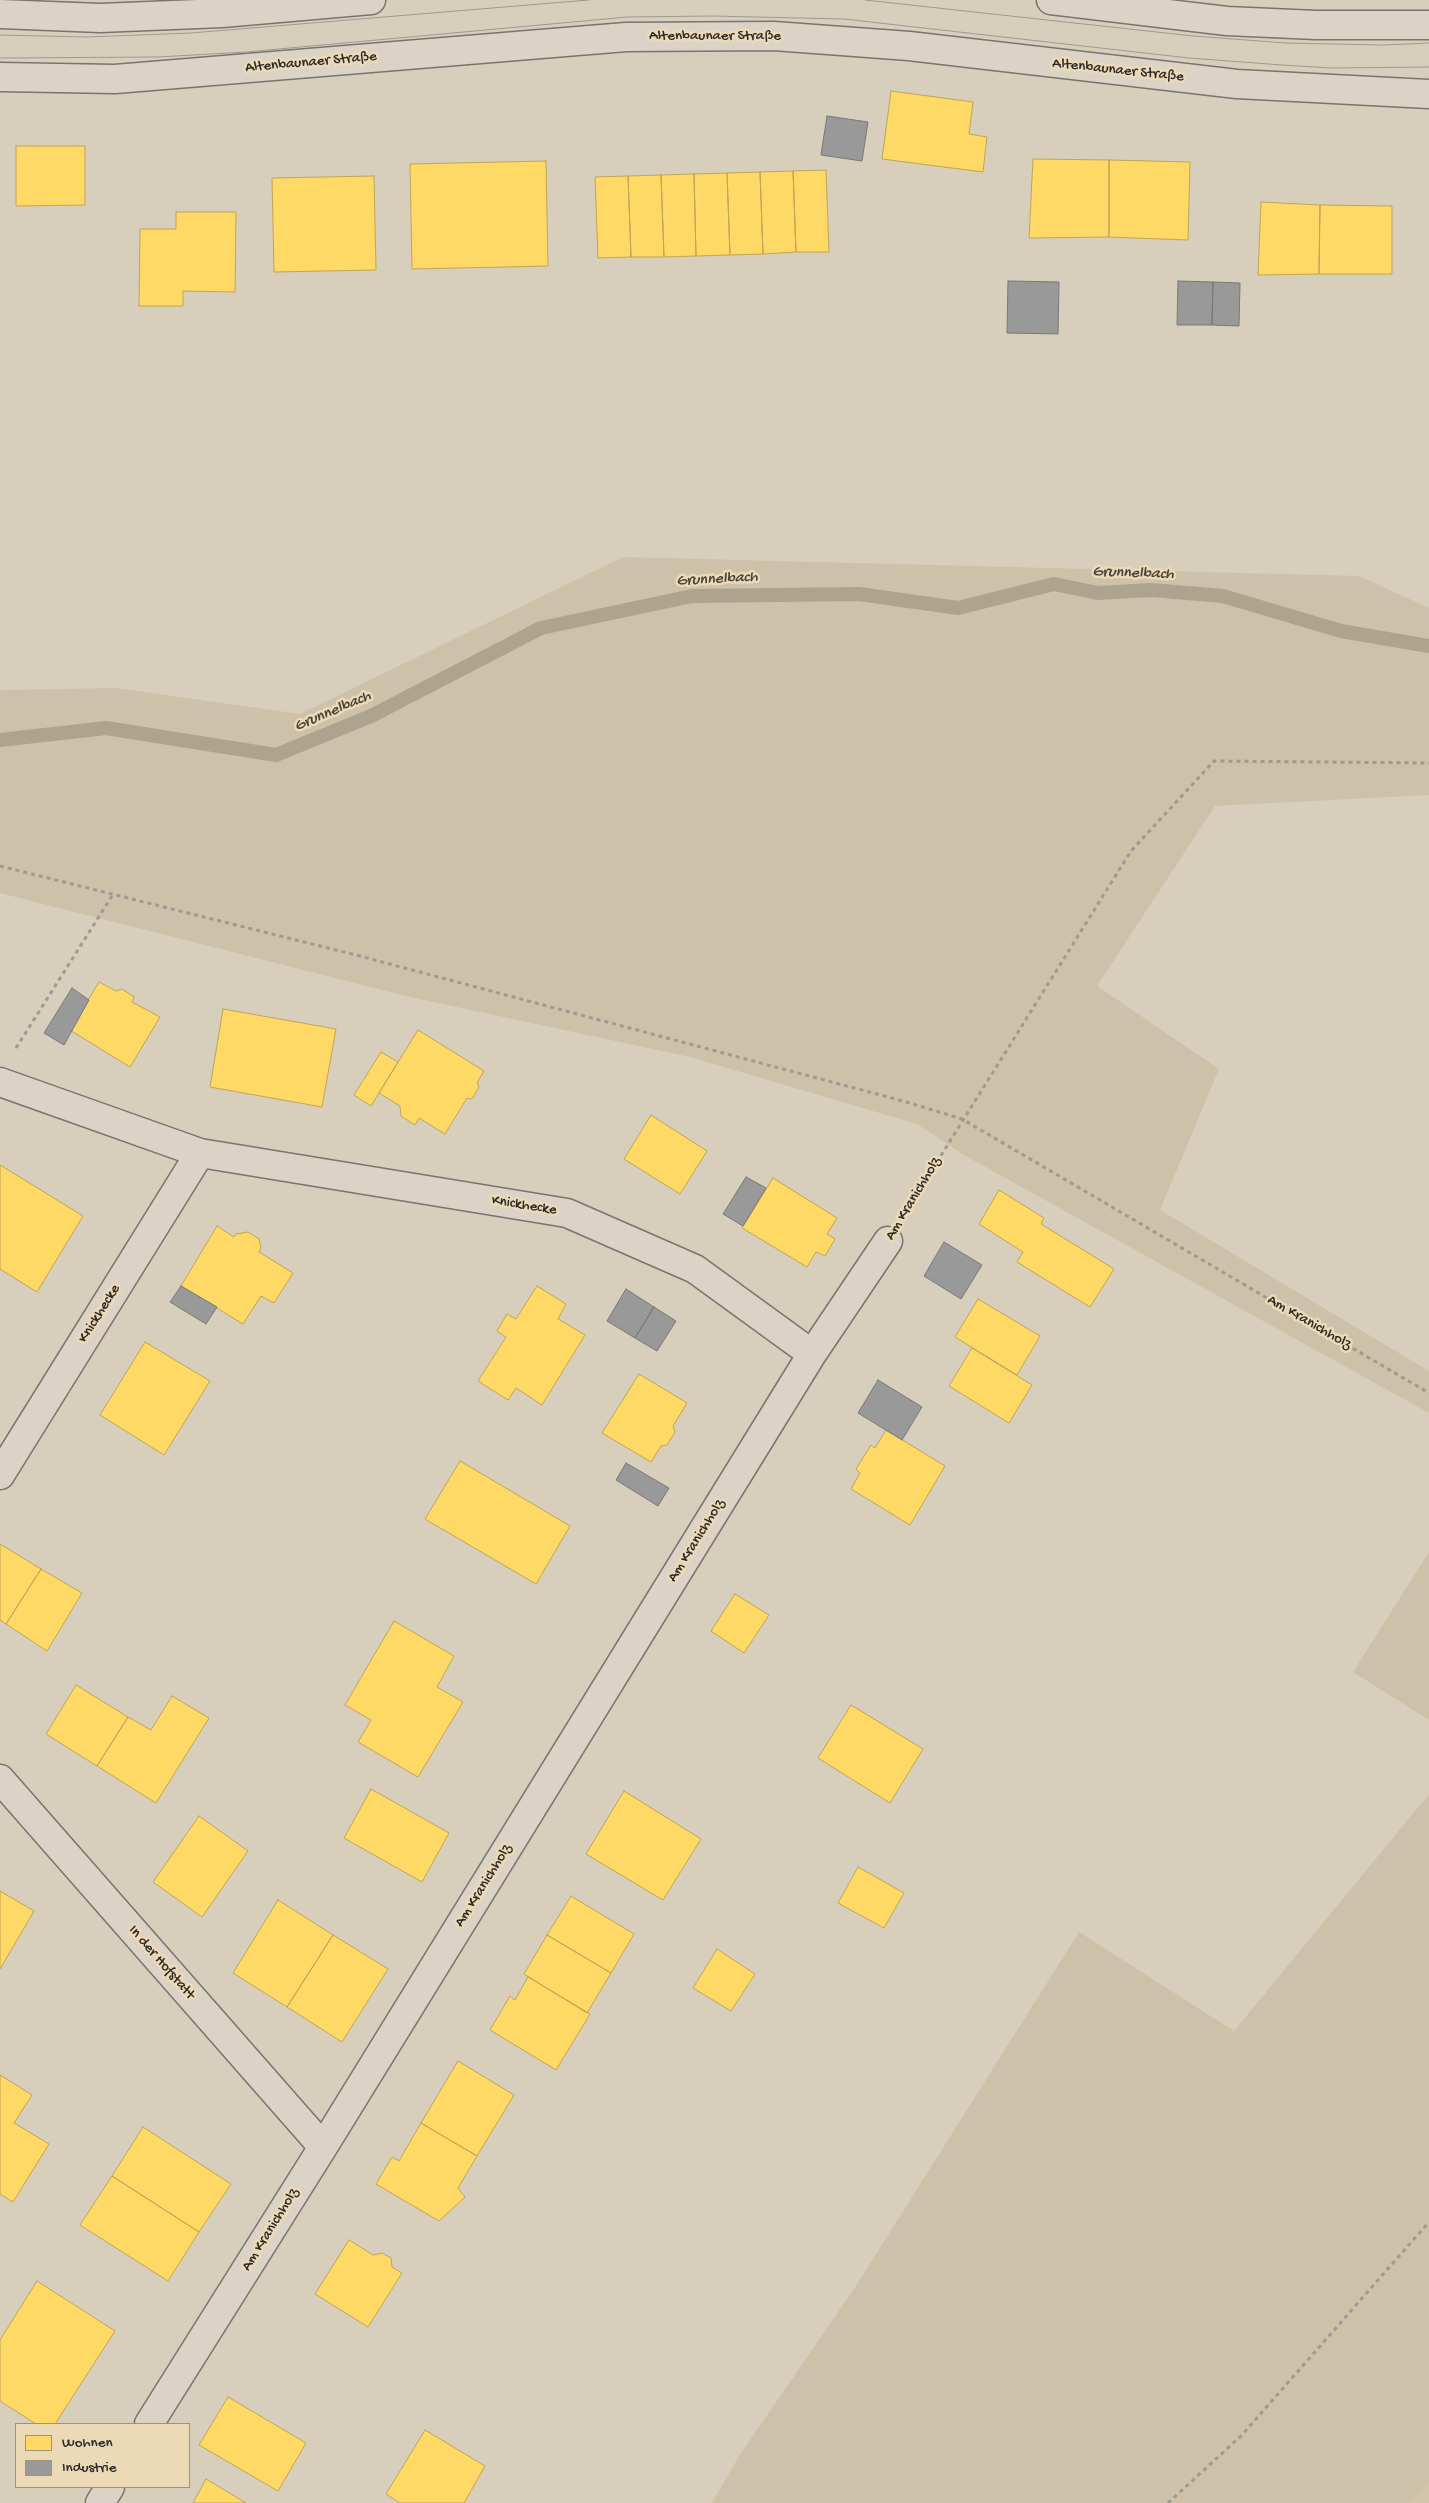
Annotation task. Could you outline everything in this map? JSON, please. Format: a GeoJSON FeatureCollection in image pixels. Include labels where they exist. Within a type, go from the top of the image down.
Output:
{"type":"FeatureCollection","features":[{"type":"Feature","properties":{"kind":"street"},"geometry":{"type":"LineString","coordinates":[[0,14],[100,18],[222,12],[371,0]]}},
{"type":"Feature","properties":{"kind":"street"},"geometry":{"type":"LineString","coordinates":[[1051,0],[1227,21],[1316,25],[1429,24]]}},
{"type":"Feature","properties":{"kind":"street","name":"Altenbaunaer Straße"},"geometry":{"type":"LineString","coordinates":[[0,77],[115,79],[626,37],[774,36],[909,46],[1237,84],[1429,94]]}},
{"type":"Feature","properties":{"kind":"street","name":"Knickhecke"},"geometry":{"type":"LineString","coordinates":[[0,1082],[200,1153],[567,1213],[695,1269],[812,1354]]}},
{"type":"Feature","properties":{"kind":"street","name":"Knickhecke"},"geometry":{"type":"LineString","coordinates":[[0,1474],[200,1153]]}},
{"type":"Feature","properties":{"kind":"street","name":"Am Kranichholz"},"geometry":{"type":"LineString","coordinates":[[150,2423],[323,2147],[812,1354],[888,1241]]}},
{"type":"Feature","properties":{"kind":"street","name":"In der Hofstatt"},"geometry":{"type":"LineString","coordinates":[[0,1779],[323,2147]]}},
{"type":"Feature","properties":{"kind":"street"},"geometry":{"type":"LineString","coordinates":[[100,2503],[109,2488]]}},
{"type":"Feature","properties":{"kind":"path"},"geometry":{"type":"LineString","coordinates":[[0,866],[112,896],[356,955],[903,1101],[962,1120],[1131,851],[1214,762],[1429,763]]}},
{"type":"Feature","properties":{"kind":"path"},"geometry":{"type":"LineString","coordinates":[[15,1050],[112,896]]}},
{"type":"Feature","properties":{"kind":"path","name":"Am Kranichholz"},"geometry":{"type":"LineString","coordinates":[[888,1241],[962,1120],[1429,1393]]}},
{"type":"Feature","properties":{"kind":"path"},"geometry":{"type":"LineString","coordinates":[[1168,2503],[1242,2435],[1429,2222]]}},
{"type":"Feature","properties":{"kind":"shaded area"},"geometry":{"type":"Polygon","coordinates":[[[623,557],[1359,576],[1429,608],[1429,795],[1215,806],[1097,986],[1219,1069],[1160,1210],[1429,1371],[1429,1413],[964,1155],[917,1124],[690,1057],[410,997],[0,893],[0,690],[117,688],[300,714],[623,557]]]}},
{"type":"Feature","properties":{"kind":"shaded area"},"geometry":{"type":"Polygon","coordinates":[[[1429,1552],[1429,1720],[1353,1672],[1429,1552]]]}},
{"type":"Feature","properties":{"kind":"shaded area"},"geometry":{"type":"Polygon","coordinates":[[[1429,1794],[1429,2484],[1407,2503],[712,2503],[739,2456],[856,2286],[1079,1932],[1234,2031],[1429,1794]]]}},
{"type":"Feature","properties":{"kind":"shaded area"},"geometry":{"type":"Polygon","coordinates":[[[1429,2484],[1429,2503],[1407,2503],[1429,2484]]]}},
{"type":"Feature","properties":{"kind":"building: Wohnen"},"geometry":{"type":"Polygon","coordinates":[[[891,91],[973,102],[969,134],[987,137],[983,172],[882,159],[891,91]]]}},
{"type":"Feature","properties":{"kind":"building: Wohnen"},"geometry":{"type":"Polygon","coordinates":[[[16,146],[85,146],[85,205],[16,206],[16,146]]]}},
{"type":"Feature","properties":{"kind":"building: Wohnen"},"geometry":{"type":"Polygon","coordinates":[[[1033,159],[1109,160],[1109,237],[1029,238],[1033,159]]]}},
{"type":"Feature","properties":{"kind":"building: Wohnen"},"geometry":{"type":"Polygon","coordinates":[[[1109,160],[1190,162],[1188,240],[1109,237],[1109,160]]]}},
{"type":"Feature","properties":{"kind":"building: Wohnen"},"geometry":{"type":"Polygon","coordinates":[[[546,161],[548,266],[412,269],[410,164],[546,161]]]}},
{"type":"Feature","properties":{"kind":"building: Wohnen"},"geometry":{"type":"Polygon","coordinates":[[[826,170],[829,252],[796,252],[793,171],[826,170]]]}},
{"type":"Feature","properties":{"kind":"building: Wohnen"},"geometry":{"type":"Polygon","coordinates":[[[793,171],[796,252],[763,254],[760,172],[793,171]]]}},
{"type":"Feature","properties":{"kind":"building: Wohnen"},"geometry":{"type":"Polygon","coordinates":[[[760,172],[763,254],[730,255],[727,173],[760,172]]]}},
{"type":"Feature","properties":{"kind":"building: Wohnen"},"geometry":{"type":"Polygon","coordinates":[[[727,173],[730,255],[696,256],[694,174],[727,173]]]}},
{"type":"Feature","properties":{"kind":"building: Wohnen"},"geometry":{"type":"Polygon","coordinates":[[[694,174],[696,256],[664,257],[661,175],[694,174]]]}},
{"type":"Feature","properties":{"kind":"building: Wohnen"},"geometry":{"type":"Polygon","coordinates":[[[661,175],[664,257],[631,257],[628,176],[661,175]]]}},
{"type":"Feature","properties":{"kind":"building: Wohnen"},"geometry":{"type":"Polygon","coordinates":[[[374,176],[376,270],[274,272],[272,178],[374,176]]]}},
{"type":"Feature","properties":{"kind":"building: Wohnen"},"geometry":{"type":"Polygon","coordinates":[[[628,176],[631,257],[598,258],[595,177],[628,176]]]}},
{"type":"Feature","properties":{"kind":"building: Wohnen"},"geometry":{"type":"Polygon","coordinates":[[[1261,202],[1320,205],[1319,274],[1258,275],[1261,202]]]}},
{"type":"Feature","properties":{"kind":"building: Wohnen"},"geometry":{"type":"Polygon","coordinates":[[[1320,205],[1392,206],[1392,274],[1319,274],[1320,205]]]}},
{"type":"Feature","properties":{"kind":"building: Wohnen"},"geometry":{"type":"Polygon","coordinates":[[[176,212],[236,212],[235,292],[183,291],[183,306],[139,306],[140,229],[176,229],[176,212]]]}},
{"type":"Feature","properties":{"kind":"building: Wohnen"},"geometry":{"type":"Polygon","coordinates":[[[99,982],[116,991],[122,989],[134,997],[132,1002],[160,1017],[130,1067],[70,1030],[99,982]]]}},
{"type":"Feature","properties":{"kind":"building: Wohnen"},"geometry":{"type":"Polygon","coordinates":[[[223,1009],[336,1029],[322,1107],[210,1087],[223,1009]]]}},
{"type":"Feature","properties":{"kind":"building: Wohnen"},"geometry":{"type":"Polygon","coordinates":[[[418,1030],[484,1071],[477,1083],[479,1087],[472,1099],[467,1098],[445,1134],[419,1118],[415,1125],[401,1116],[400,1106],[379,1093],[418,1030]]]}},
{"type":"Feature","properties":{"kind":"building: Wohnen"},"geometry":{"type":"Polygon","coordinates":[[[381,1052],[398,1062],[371,1106],[354,1095],[381,1052]]]}},
{"type":"Feature","properties":{"kind":"building: Wohnen"},"geometry":{"type":"Polygon","coordinates":[[[651,1115],[707,1151],[680,1194],[624,1159],[651,1115]]]}},
{"type":"Feature","properties":{"kind":"building: Wohnen"},"geometry":{"type":"Polygon","coordinates":[[[0,1165],[83,1216],[37,1292],[0,1269],[0,1165]]]}},
{"type":"Feature","properties":{"kind":"building: Wohnen"},"geometry":{"type":"Polygon","coordinates":[[[773,1178],[837,1218],[827,1234],[835,1239],[825,1256],[816,1252],[807,1267],[742,1228],[773,1178]]]}},
{"type":"Feature","properties":{"kind":"building: Wohnen"},"geometry":{"type":"Polygon","coordinates":[[[999,1190],[1044,1218],[1041,1224],[1114,1269],[1090,1307],[1017,1262],[1023,1252],[979,1224],[999,1190]]]}},
{"type":"Feature","properties":{"kind":"building: Wohnen"},"geometry":{"type":"Polygon","coordinates":[[[217,1226],[234,1237],[236,1234],[248,1232],[259,1239],[261,1248],[259,1252],[293,1273],[274,1303],[261,1296],[243,1324],[181,1286],[217,1226]]]}},
{"type":"Feature","properties":{"kind":"building: Wohnen"},"geometry":{"type":"Polygon","coordinates":[[[537,1286],[566,1304],[558,1319],[585,1335],[542,1405],[516,1388],[508,1400],[478,1381],[506,1337],[497,1331],[507,1314],[516,1319],[537,1286]]]}},
{"type":"Feature","properties":{"kind":"building: Wohnen"},"geometry":{"type":"Polygon","coordinates":[[[978,1299],[1040,1336],[1017,1375],[955,1337],[978,1299]]]}},
{"type":"Feature","properties":{"kind":"building: Wohnen"},"geometry":{"type":"Polygon","coordinates":[[[145,1342],[210,1381],[164,1455],[100,1415],[145,1342]]]}},
{"type":"Feature","properties":{"kind":"building: Wohnen"},"geometry":{"type":"Polygon","coordinates":[[[972,1348],[1032,1385],[1009,1423],[949,1386],[972,1348]]]}},
{"type":"Feature","properties":{"kind":"building: Wohnen"},"geometry":{"type":"Polygon","coordinates":[[[639,1374],[687,1403],[673,1426],[675,1432],[667,1445],[661,1446],[651,1462],[602,1433],[639,1374]]]}},
{"type":"Feature","properties":{"kind":"building: Wohnen"},"geometry":{"type":"Polygon","coordinates":[[[886,1430],[945,1466],[910,1525],[851,1489],[860,1473],[856,1469],[871,1445],[875,1448],[886,1430]]]}},
{"type":"Feature","properties":{"kind":"building: Wohnen"},"geometry":{"type":"Polygon","coordinates":[[[460,1461],[570,1526],[536,1584],[425,1519],[460,1461]]]}},
{"type":"Feature","properties":{"kind":"building: Wohnen"},"geometry":{"type":"Polygon","coordinates":[[[0,1544],[41,1569],[6,1624],[0,1620],[0,1544]]]}},
{"type":"Feature","properties":{"kind":"building: Wohnen"},"geometry":{"type":"Polygon","coordinates":[[[41,1569],[82,1593],[47,1651],[6,1624],[41,1569]]]}},
{"type":"Feature","properties":{"kind":"building: Wohnen"},"geometry":{"type":"Polygon","coordinates":[[[735,1594],[769,1615],[744,1653],[711,1631],[735,1594]]]}},
{"type":"Feature","properties":{"kind":"building: Wohnen"},"geometry":{"type":"Polygon","coordinates":[[[394,1621],[454,1656],[437,1687],[463,1702],[418,1777],[358,1742],[371,1720],[345,1705],[394,1621]]]}},
{"type":"Feature","properties":{"kind":"building: Wohnen"},"geometry":{"type":"Polygon","coordinates":[[[76,1685],[128,1717],[97,1766],[46,1734],[76,1685]]]}},
{"type":"Feature","properties":{"kind":"building: Wohnen"},"geometry":{"type":"Polygon","coordinates":[[[172,1696],[209,1718],[156,1803],[97,1766],[128,1717],[151,1730],[172,1696]]]}},
{"type":"Feature","properties":{"kind":"building: Wohnen"},"geometry":{"type":"Polygon","coordinates":[[[851,1705],[923,1749],[890,1803],[818,1758],[851,1705]]]}},
{"type":"Feature","properties":{"kind":"building: Wohnen"},"geometry":{"type":"Polygon","coordinates":[[[371,1789],[449,1833],[422,1882],[344,1838],[371,1789]]]}},
{"type":"Feature","properties":{"kind":"building: Wohnen"},"geometry":{"type":"Polygon","coordinates":[[[624,1791],[701,1839],[663,1900],[586,1854],[624,1791]]]}},
{"type":"Feature","properties":{"kind":"building: Wohnen"},"geometry":{"type":"Polygon","coordinates":[[[199,1816],[248,1851],[202,1917],[153,1882],[199,1816]]]}},
{"type":"Feature","properties":{"kind":"building: Wohnen"},"geometry":{"type":"Polygon","coordinates":[[[858,1867],[904,1893],[884,1928],[838,1903],[858,1867]]]}},
{"type":"Feature","properties":{"kind":"building: Wohnen"},"geometry":{"type":"Polygon","coordinates":[[[0,1891],[34,1911],[0,1969],[0,1891]]]}},
{"type":"Feature","properties":{"kind":"building: Wohnen"},"geometry":{"type":"Polygon","coordinates":[[[571,1896],[634,1934],[611,1973],[547,1935],[571,1896]]]}},
{"type":"Feature","properties":{"kind":"building: Wohnen"},"geometry":{"type":"Polygon","coordinates":[[[278,1900],[333,1935],[287,2007],[233,1973],[278,1900]]]}},
{"type":"Feature","properties":{"kind":"building: Wohnen"},"geometry":{"type":"Polygon","coordinates":[[[333,1935],[388,1969],[342,2042],[287,2007],[333,1935]]]}},
{"type":"Feature","properties":{"kind":"building: Wohnen"},"geometry":{"type":"Polygon","coordinates":[[[547,1935],[611,1973],[587,2013],[524,1974],[547,1935]]]}},
{"type":"Feature","properties":{"kind":"building: Wohnen"},"geometry":{"type":"Polygon","coordinates":[[[717,1949],[755,1974],[731,2011],[693,1988],[717,1949]]]}},
{"type":"Feature","properties":{"kind":"building: Wohnen"},"geometry":{"type":"Polygon","coordinates":[[[528,1977],[590,2014],[556,2070],[490,2030],[510,1996],[515,2000],[528,1977]]]}},
{"type":"Feature","properties":{"kind":"building: Wohnen"},"geometry":{"type":"Polygon","coordinates":[[[458,2061],[514,2095],[477,2156],[421,2123],[458,2061]]]}},
{"type":"Feature","properties":{"kind":"building: Wohnen"},"geometry":{"type":"Polygon","coordinates":[[[0,2075],[32,2095],[14,2123],[49,2144],[13,2202],[0,2194],[0,2075]]]}},
{"type":"Feature","properties":{"kind":"building: Wohnen"},"geometry":{"type":"Polygon","coordinates":[[[421,2123],[477,2156],[458,2188],[465,2197],[439,2221],[376,2184],[392,2157],[399,2161],[421,2123]]]}},
{"type":"Feature","properties":{"kind":"building: Wohnen"},"geometry":{"type":"Polygon","coordinates":[[[143,2127],[231,2184],[199,2232],[112,2176],[143,2127]]]}},
{"type":"Feature","properties":{"kind":"building: Wohnen"},"geometry":{"type":"Polygon","coordinates":[[[112,2176],[199,2232],[168,2281],[80,2225],[112,2176]]]}},
{"type":"Feature","properties":{"kind":"building: Wohnen"},"geometry":{"type":"Polygon","coordinates":[[[349,2240],[373,2255],[382,2253],[391,2258],[392,2267],[402,2273],[368,2327],[315,2294],[349,2240]]]}},
{"type":"Feature","properties":{"kind":"building: Wohnen"},"geometry":{"type":"Polygon","coordinates":[[[37,2281],[115,2331],[56,2423],[34,2423],[0,2401],[0,2340],[37,2281]]]}},
{"type":"Feature","properties":{"kind":"building: Wohnen"},"geometry":{"type":"Polygon","coordinates":[[[228,2397],[306,2443],[278,2491],[199,2445],[228,2397]]]}},
{"type":"Feature","properties":{"kind":"building: Wohnen"},"geometry":{"type":"Polygon","coordinates":[[[425,2430],[485,2466],[464,2503],[400,2503],[386,2494],[425,2430]]]}},
{"type":"Feature","properties":{"kind":"building: Wohnen"},"geometry":{"type":"Polygon","coordinates":[[[206,2479],[246,2503],[193,2503],[206,2479]]]}},
{"type":"Feature","properties":{"kind":"building: Industrie"},"geometry":{"type":"Polygon","coordinates":[[[827,116],[868,122],[862,161],[821,155],[827,116]]]}},
{"type":"Feature","properties":{"kind":"building: Industrie"},"geometry":{"type":"Polygon","coordinates":[[[1008,281],[1059,282],[1058,334],[1007,333],[1008,281]]]}},
{"type":"Feature","properties":{"kind":"building: Industrie"},"geometry":{"type":"Polygon","coordinates":[[[1178,281],[1213,282],[1212,325],[1177,325],[1178,281]]]}},
{"type":"Feature","properties":{"kind":"building: Industrie"},"geometry":{"type":"Polygon","coordinates":[[[1213,282],[1240,283],[1239,326],[1212,325],[1213,282]]]}},
{"type":"Feature","properties":{"kind":"building: Industrie"},"geometry":{"type":"Polygon","coordinates":[[[72,988],[89,1000],[64,1045],[44,1033],[72,988]]]}},
{"type":"Feature","properties":{"kind":"building: Industrie"},"geometry":{"type":"Polygon","coordinates":[[[746,1177],[766,1188],[743,1226],[723,1214],[746,1177]]]}},
{"type":"Feature","properties":{"kind":"building: Industrie"},"geometry":{"type":"Polygon","coordinates":[[[944,1242],[982,1265],[961,1299],[924,1276],[944,1242]]]}},
{"type":"Feature","properties":{"kind":"building: Industrie"},"geometry":{"type":"Polygon","coordinates":[[[181,1286],[217,1307],[206,1324],[170,1302],[181,1286]]]}},
{"type":"Feature","properties":{"kind":"building: Industrie"},"geometry":{"type":"Polygon","coordinates":[[[626,1289],[654,1307],[635,1338],[607,1321],[626,1289]]]}},
{"type":"Feature","properties":{"kind":"building: Industrie"},"geometry":{"type":"Polygon","coordinates":[[[654,1307],[676,1321],[657,1351],[635,1338],[654,1307]]]}},
{"type":"Feature","properties":{"kind":"building: Industrie"},"geometry":{"type":"Polygon","coordinates":[[[878,1380],[922,1407],[902,1440],[858,1413],[878,1380]]]}},
{"type":"Feature","properties":{"kind":"building: Industrie"},"geometry":{"type":"Polygon","coordinates":[[[626,1463],[669,1488],[658,1506],[616,1480],[626,1463]]]}},
{"type":"Feature","properties":{"kind":"waterway","name":"Grunnelbach"},"geometry":{"type":"LineString","coordinates":[[0,740],[106,728],[276,755],[371,716],[541,628],[692,596],[859,594],[958,608],[1054,584],[1098,593],[1151,590],[1223,596],[1341,631],[1429,646]]}},
{"type":"Feature","properties":{"kind":"tram line"},"geometry":{"type":"LineString","coordinates":[[0,35],[86,37],[191,33],[589,0]]}},
{"type":"Feature","properties":{"kind":"tram line"},"geometry":{"type":"LineString","coordinates":[[865,0],[1193,36],[1286,43],[1383,45],[1429,43]]}},
{"type":"Feature","properties":{"kind":"tram line"},"geometry":{"type":"LineString","coordinates":[[0,58],[158,57],[246,52],[627,17],[713,16],[844,19],[1189,58],[1282,65],[1332,68],[1429,67]]}}]}
